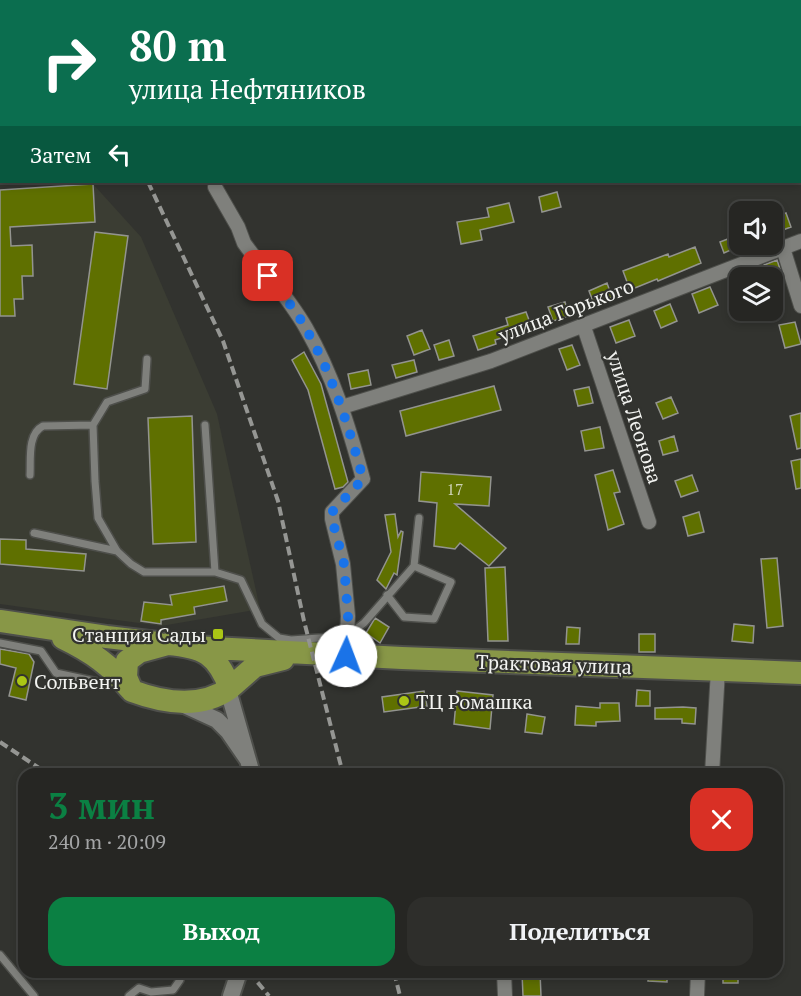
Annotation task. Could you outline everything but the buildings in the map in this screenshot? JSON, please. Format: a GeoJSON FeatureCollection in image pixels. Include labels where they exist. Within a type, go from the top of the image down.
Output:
{"type":"FeatureCollection","features":[{"type":"Feature","properties":{"kind":"highway","name":"Трактовая улица"},"geometry":{"type":"LineString","coordinates":[[2,629],[193,646],[308,653],[347,646],[718,670],[801,673]]}},
{"type":"Feature","properties":{"kind":"highway"},"geometry":{"type":"LineString","coordinates":[[2,629],[59,637],[90,651],[126,683],[145,696],[177,702],[202,702],[215,698],[255,666],[308,653]]}},
{"type":"Feature","properties":{"kind":"highway"},"geometry":{"type":"LineString","coordinates":[[126,683],[127,661],[139,652],[168,644]]}},
{"type":"Feature","properties":{"kind":"highway"},"geometry":{"type":"LineString","coordinates":[[193,646],[216,660],[224,671],[229,689]]}},
{"type":"Feature","properties":{"kind":"street"},"geometry":{"type":"LineString","coordinates":[[215,187],[238,227],[244,243],[305,327],[323,361],[342,407],[363,479],[332,512],[344,564],[348,616],[347,646]]}},
{"type":"Feature","properties":{"kind":"street","name":"улица Горького"},"geometry":{"type":"LineString","coordinates":[[783,248],[801,241]]}},
{"type":"Feature","properties":{"kind":"street"},"geometry":{"type":"LineString","coordinates":[[783,248],[801,306]]}},
{"type":"Feature","properties":{"kind":"street","name":"улица Горького"},"geometry":{"type":"LineString","coordinates":[[342,407],[491,361],[765,255]]}},
{"type":"Feature","properties":{"kind":"street","name":"улица Леонова"},"geometry":{"type":"LineString","coordinates":[[583,324],[649,522]]}},
{"type":"Feature","properties":{"kind":"street"},"geometry":{"type":"LineString","coordinates":[[712,768],[718,670]]}},
{"type":"Feature","properties":{"kind":"street"},"geometry":{"type":"LineString","coordinates":[[229,689],[250,767]]}},
{"type":"Feature","properties":{"kind":"street"},"geometry":{"type":"LineString","coordinates":[[177,702],[217,720],[228,731],[250,767]]}},
{"type":"Feature","properties":{"kind":"street"},"geometry":{"type":"LineString","coordinates":[[231,996],[237,978]]}},
{"type":"Feature","properties":{"kind":"street"},"geometry":{"type":"LineString","coordinates":[[504,978],[506,996]]}},
{"type":"Feature","properties":{"kind":"street"},"geometry":{"type":"LineString","coordinates":[[697,996],[698,978]]}},
{"type":"Feature","properties":{"kind":"lane"},"geometry":{"type":"LineString","coordinates":[[147,359],[145,389],[107,402],[93,425],[98,518],[117,551],[144,572],[215,572],[241,580],[262,624],[279,638],[347,646],[387,595],[414,566],[419,518]]}},
{"type":"Feature","properties":{"kind":"lane"},"geometry":{"type":"LineString","coordinates":[[30,475],[33,435],[37,429],[42,426],[93,425]]}},
{"type":"Feature","properties":{"kind":"lane"},"geometry":{"type":"LineString","coordinates":[[205,425],[215,572]]}},
{"type":"Feature","properties":{"kind":"lane"},"geometry":{"type":"LineString","coordinates":[[34,533],[117,551]]}},
{"type":"Feature","properties":{"kind":"lane"},"geometry":{"type":"LineString","coordinates":[[387,595],[404,617],[434,619],[452,582],[414,566]]}},
{"type":"Feature","properties":{"kind":"lane"},"geometry":{"type":"LineString","coordinates":[[2,629],[41,651],[56,673],[107,684],[126,683]]}},
{"type":"Feature","properties":{"kind":"lane"},"geometry":{"type":"LineString","coordinates":[[0,955],[18,977]]}},
{"type":"Feature","properties":{"kind":"lane"},"geometry":{"type":"LineString","coordinates":[[19,978],[34,996]]}},
{"type":"Feature","properties":{"kind":"lane"},"geometry":{"type":"LineString","coordinates":[[129,996],[139,988],[151,992],[173,990],[180,978]]}},
{"type":"Feature","properties":{"kind":"shaded area"},"geometry":{"type":"Polygon","coordinates":[[[93,184],[141,237],[217,414],[260,609],[161,626],[0,604],[0,190],[93,184]]]}},
{"type":"Feature","properties":{"kind":"railway"},"geometry":{"type":"LineString","coordinates":[[148,183],[223,341],[278,501],[304,621],[341,768]]}},
{"type":"Feature","properties":{"kind":"railway"},"geometry":{"type":"LineString","coordinates":[[0,742],[39,768]]}},
{"type":"Feature","properties":{"kind":"railway"},"geometry":{"type":"LineString","coordinates":[[254,978],[269,996]]}},
{"type":"Feature","properties":{"kind":"railway"},"geometry":{"type":"LineString","coordinates":[[396,978],[400,996]]}},
{"type":"Feature","properties":{"kind":"place","name":"Станция Сады"},"geometry":{"type":"Point","coordinates":[218,634]}},
{"type":"Feature","properties":{"kind":"place","name":"Сольвент"},"geometry":{"type":"Point","coordinates":[22,681]}},
{"type":"Feature","properties":{"kind":"place","name":"ТЦ Ромашка"},"geometry":{"type":"Point","coordinates":[404,701]}},
{"type":"Feature","properties":{"kind":"route"},"geometry":{"type":"LineString","coordinates":[[268,276],[305,327],[323,361],[342,407],[363,479],[332,512],[344,564],[348,616],[346,656]]}}]}
